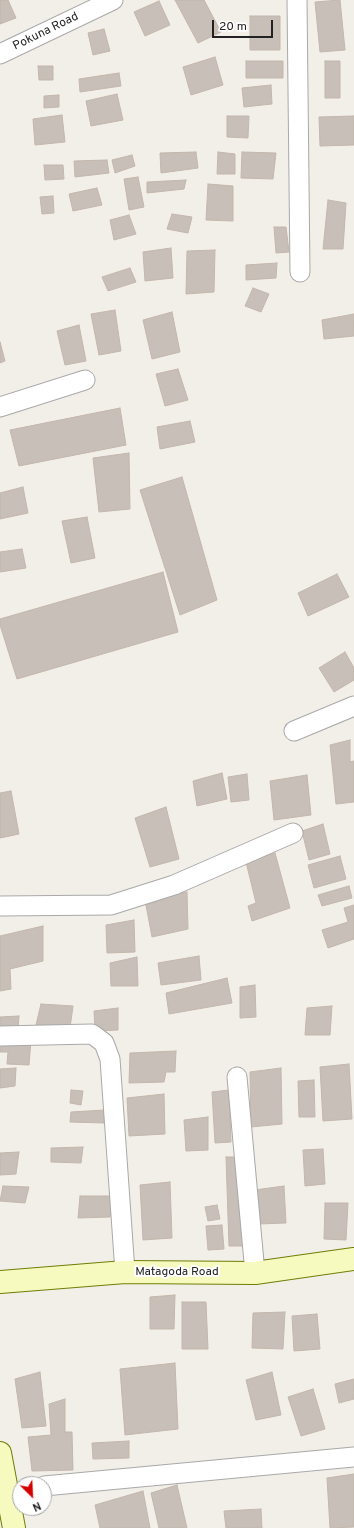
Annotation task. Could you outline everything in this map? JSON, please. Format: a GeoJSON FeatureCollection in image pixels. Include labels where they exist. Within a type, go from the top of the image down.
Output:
{"type":"FeatureCollection","features":[{"type":"Feature","properties":{"kind":"street","name":"Pokuna Road"},"geometry":{"type":"LineString","coordinates":[[0,54],[113,0]]}},
{"type":"Feature","properties":{"kind":"street"},"geometry":{"type":"LineString","coordinates":[[296,0],[300,272]]}},
{"type":"Feature","properties":{"kind":"street"},"geometry":{"type":"LineString","coordinates":[[0,407],[85,380]]}},
{"type":"Feature","properties":{"kind":"street"},"geometry":{"type":"LineString","coordinates":[[294,731],[354,706]]}},
{"type":"Feature","properties":{"kind":"street"},"geometry":{"type":"LineString","coordinates":[[0,906],[111,905],[174,885],[293,833]]}},
{"type":"Feature","properties":{"kind":"street"},"geometry":{"type":"LineString","coordinates":[[0,1036],[92,1034],[104,1043],[110,1059],[125,1272]]}},
{"type":"Feature","properties":{"kind":"street"},"geometry":{"type":"LineString","coordinates":[[237,1077],[255,1273]]}},
{"type":"Feature","properties":{"kind":"street","name":"Matagoda Road"},"geometry":{"type":"LineString","coordinates":[[0,1282],[125,1272],[255,1273],[354,1259]]}},
{"type":"Feature","properties":{"kind":"street"},"geometry":{"type":"LineString","coordinates":[[0,1452],[12,1484]]}},
{"type":"Feature","properties":{"kind":"street"},"geometry":{"type":"LineString","coordinates":[[52,1485],[354,1457]]}},
{"type":"Feature","properties":{"kind":"street"},"geometry":{"type":"LineString","coordinates":[[14,1516],[14,1528]]}},
{"type":"Feature","properties":{"kind":"building"},"geometry":{"type":"Polygon","coordinates":[[[0,0],[8,0],[16,18],[0,24],[0,0]]]}},
{"type":"Feature","properties":{"kind":"building"},"geometry":{"type":"Polygon","coordinates":[[[175,0],[204,0],[221,32],[198,43],[175,0]]]}},
{"type":"Feature","properties":{"kind":"building"},"geometry":{"type":"Polygon","coordinates":[[[340,0],[345,50],[320,52],[315,2],[340,0]]]}},
{"type":"Feature","properties":{"kind":"building"},"geometry":{"type":"Polygon","coordinates":[[[159,1],[170,25],[145,36],[134,12],[159,1]]]}},
{"type":"Feature","properties":{"kind":"building"},"geometry":{"type":"Polygon","coordinates":[[[250,16],[280,16],[280,50],[250,50],[250,16]]]}},
{"type":"Feature","properties":{"kind":"building"},"geometry":{"type":"Polygon","coordinates":[[[104,29],[110,51],[93,55],[88,33],[104,29]]]}},
{"type":"Feature","properties":{"kind":"building"},"geometry":{"type":"Polygon","coordinates":[[[215,57],[223,85],[191,95],[183,67],[215,57]]]}},
{"type":"Feature","properties":{"kind":"building"},"geometry":{"type":"Polygon","coordinates":[[[246,61],[283,61],[283,78],[246,78],[246,61]]]}},
{"type":"Feature","properties":{"kind":"building"},"geometry":{"type":"Polygon","coordinates":[[[325,61],[340,61],[340,98],[325,98],[325,61]]]}},
{"type":"Feature","properties":{"kind":"building"},"geometry":{"type":"Polygon","coordinates":[[[38,66],[53,66],[53,80],[39,80],[38,66]]]}},
{"type":"Feature","properties":{"kind":"building"},"geometry":{"type":"Polygon","coordinates":[[[119,73],[121,86],[80,92],[79,79],[119,73]]]}},
{"type":"Feature","properties":{"kind":"building"},"geometry":{"type":"Polygon","coordinates":[[[271,85],[272,104],[244,107],[242,88],[271,85]]]}},
{"type":"Feature","properties":{"kind":"building"},"geometry":{"type":"Polygon","coordinates":[[[117,94],[123,120],[91,126],[86,101],[117,94]]]}},
{"type":"Feature","properties":{"kind":"building"},"geometry":{"type":"Polygon","coordinates":[[[59,95],[59,107],[44,108],[44,96],[59,95]]]}},
{"type":"Feature","properties":{"kind":"building"},"geometry":{"type":"Polygon","coordinates":[[[62,115],[65,142],[35,145],[33,119],[62,115]]]}},
{"type":"Feature","properties":{"kind":"building"},"geometry":{"type":"Polygon","coordinates":[[[227,116],[249,116],[248,138],[227,137],[227,116]]]}},
{"type":"Feature","properties":{"kind":"building"},"geometry":{"type":"Polygon","coordinates":[[[354,116],[354,145],[320,146],[319,117],[354,116]]]}},
{"type":"Feature","properties":{"kind":"building"},"geometry":{"type":"Polygon","coordinates":[[[196,152],[198,168],[161,173],[160,153],[196,152]]]}},
{"type":"Feature","properties":{"kind":"building"},"geometry":{"type":"Polygon","coordinates":[[[218,152],[235,154],[235,174],[217,174],[218,152]]]}},
{"type":"Feature","properties":{"kind":"building"},"geometry":{"type":"Polygon","coordinates":[[[242,152],[276,153],[273,179],[241,178],[242,152]]]}},
{"type":"Feature","properties":{"kind":"building"},"geometry":{"type":"Polygon","coordinates":[[[132,155],[135,166],[115,173],[112,160],[132,155]]]}},
{"type":"Feature","properties":{"kind":"building"},"geometry":{"type":"Polygon","coordinates":[[[107,160],[109,173],[75,177],[74,161],[107,160]]]}},
{"type":"Feature","properties":{"kind":"building"},"geometry":{"type":"Polygon","coordinates":[[[44,165],[63,165],[64,179],[45,180],[44,165]]]}},
{"type":"Feature","properties":{"kind":"building"},"geometry":{"type":"Polygon","coordinates":[[[138,177],[144,207],[129,210],[124,179],[138,177]]]}},
{"type":"Feature","properties":{"kind":"building"},"geometry":{"type":"Polygon","coordinates":[[[186,180],[184,189],[147,193],[147,182],[186,180]]]}},
{"type":"Feature","properties":{"kind":"building"},"geometry":{"type":"Polygon","coordinates":[[[208,184],[233,186],[233,221],[206,220],[208,184]]]}},
{"type":"Feature","properties":{"kind":"building"},"geometry":{"type":"Polygon","coordinates":[[[97,188],[102,205],[73,211],[69,194],[97,188]]]}},
{"type":"Feature","properties":{"kind":"building"},"geometry":{"type":"Polygon","coordinates":[[[53,196],[54,213],[42,214],[40,197],[53,196]]]}},
{"type":"Feature","properties":{"kind":"building"},"geometry":{"type":"Polygon","coordinates":[[[328,200],[346,203],[343,249],[323,249],[328,200]]]}},
{"type":"Feature","properties":{"kind":"building"},"geometry":{"type":"Polygon","coordinates":[[[172,214],[192,217],[188,233],[167,229],[172,214]]]}},
{"type":"Feature","properties":{"kind":"building"},"geometry":{"type":"Polygon","coordinates":[[[129,215],[136,234],[114,240],[110,220],[129,215]]]}},
{"type":"Feature","properties":{"kind":"building"},"geometry":{"type":"Polygon","coordinates":[[[274,227],[286,227],[289,252],[276,253],[274,227]]]}},
{"type":"Feature","properties":{"kind":"building"},"geometry":{"type":"Polygon","coordinates":[[[171,248],[173,278],[145,281],[143,252],[171,248]]]}},
{"type":"Feature","properties":{"kind":"building"},"geometry":{"type":"Polygon","coordinates":[[[215,250],[214,292],[186,294],[187,251],[215,250]]]}},
{"type":"Feature","properties":{"kind":"building"},"geometry":{"type":"Polygon","coordinates":[[[277,263],[276,278],[246,280],[246,265],[277,263]]]}},
{"type":"Feature","properties":{"kind":"building"},"geometry":{"type":"Polygon","coordinates":[[[130,268],[136,282],[108,291],[102,277],[130,268]]]}},
{"type":"Feature","properties":{"kind":"building"},"geometry":{"type":"Polygon","coordinates":[[[253,288],[269,294],[261,312],[245,306],[253,288]]]}},
{"type":"Feature","properties":{"kind":"building"},"geometry":{"type":"Polygon","coordinates":[[[115,310],[121,351],[99,355],[91,314],[115,310]]]}},
{"type":"Feature","properties":{"kind":"building"},"geometry":{"type":"Polygon","coordinates":[[[172,312],[180,352],[152,359],[143,320],[172,312]]]}},
{"type":"Feature","properties":{"kind":"building"},"geometry":{"type":"Polygon","coordinates":[[[354,314],[354,336],[324,339],[322,320],[354,314]]]}},
{"type":"Feature","properties":{"kind":"building"},"geometry":{"type":"Polygon","coordinates":[[[79,325],[86,361],[65,365],[57,331],[79,325]]]}},
{"type":"Feature","properties":{"kind":"building"},"geometry":{"type":"Polygon","coordinates":[[[0,342],[5,361],[0,363],[0,342]]]}},
{"type":"Feature","properties":{"kind":"building"},"geometry":{"type":"Polygon","coordinates":[[[178,369],[188,400],[165,406],[156,374],[178,369]]]}},
{"type":"Feature","properties":{"kind":"building"},"geometry":{"type":"Polygon","coordinates":[[[120,408],[126,445],[19,466],[10,430],[120,408]]]}},
{"type":"Feature","properties":{"kind":"building"},"geometry":{"type":"Polygon","coordinates":[[[190,421],[195,442],[160,449],[157,427],[190,421]]]}},
{"type":"Feature","properties":{"kind":"building"},"geometry":{"type":"Polygon","coordinates":[[[129,453],[130,509],[99,512],[93,458],[129,453]]]}},
{"type":"Feature","properties":{"kind":"building"},"geometry":{"type":"Polygon","coordinates":[[[182,477],[217,600],[180,615],[140,490],[182,477]]]}},
{"type":"Feature","properties":{"kind":"building"},"geometry":{"type":"Polygon","coordinates":[[[23,487],[28,513],[0,519],[0,493],[23,487]]]}},
{"type":"Feature","properties":{"kind":"building"},"geometry":{"type":"Polygon","coordinates":[[[87,517],[95,558],[71,563],[62,521],[87,517]]]}},
{"type":"Feature","properties":{"kind":"building"},"geometry":{"type":"Polygon","coordinates":[[[22,549],[26,568],[0,572],[0,552],[22,549]]]}},
{"type":"Feature","properties":{"kind":"building"},"geometry":{"type":"Polygon","coordinates":[[[163,572],[178,632],[17,679],[0,625],[0,619],[163,572]]]}},
{"type":"Feature","properties":{"kind":"building"},"geometry":{"type":"Polygon","coordinates":[[[337,574],[349,597],[308,616],[298,593],[337,574]]]}},
{"type":"Feature","properties":{"kind":"building"},"geometry":{"type":"Polygon","coordinates":[[[345,652],[354,668],[354,680],[334,692],[319,668],[345,652]]]}},
{"type":"Feature","properties":{"kind":"building"},"geometry":{"type":"Polygon","coordinates":[[[350,740],[350,762],[354,761],[354,802],[336,804],[330,745],[350,740]]]}},
{"type":"Feature","properties":{"kind":"building"},"geometry":{"type":"Polygon","coordinates":[[[222,773],[227,799],[197,806],[193,781],[222,773]]]}},
{"type":"Feature","properties":{"kind":"building"},"geometry":{"type":"Polygon","coordinates":[[[247,774],[249,800],[231,802],[228,777],[247,774]]]}},
{"type":"Feature","properties":{"kind":"building"},"geometry":{"type":"Polygon","coordinates":[[[307,775],[311,815],[274,820],[270,781],[307,775]]]}},
{"type":"Feature","properties":{"kind":"building"},"geometry":{"type":"Polygon","coordinates":[[[11,791],[19,834],[0,838],[0,793],[11,791]]]}},
{"type":"Feature","properties":{"kind":"building"},"geometry":{"type":"Polygon","coordinates":[[[166,807],[179,859],[150,867],[135,818],[166,807]]]}},
{"type":"Feature","properties":{"kind":"building"},"geometry":{"type":"Polygon","coordinates":[[[323,824],[330,854],[309,860],[302,831],[323,824]]]}},
{"type":"Feature","properties":{"kind":"building"},"geometry":{"type":"Polygon","coordinates":[[[275,853],[290,908],[252,921],[248,906],[256,903],[246,862],[275,853]]]}},
{"type":"Feature","properties":{"kind":"building"},"geometry":{"type":"Polygon","coordinates":[[[340,856],[346,879],[314,888],[308,865],[340,856]]]}},
{"type":"Feature","properties":{"kind":"building"},"geometry":{"type":"Polygon","coordinates":[[[349,886],[352,898],[322,906],[318,895],[349,886]]]}},
{"type":"Feature","properties":{"kind":"building"},"geometry":{"type":"Polygon","coordinates":[[[187,892],[188,929],[152,937],[145,900],[187,892]]]}},
{"type":"Feature","properties":{"kind":"building"},"geometry":{"type":"Polygon","coordinates":[[[354,905],[354,939],[328,948],[322,930],[348,922],[344,908],[354,905]]]}},
{"type":"Feature","properties":{"kind":"building"},"geometry":{"type":"Polygon","coordinates":[[[134,920],[135,952],[107,953],[106,925],[134,920]]]}},
{"type":"Feature","properties":{"kind":"building"},"geometry":{"type":"Polygon","coordinates":[[[43,926],[43,961],[10,969],[11,989],[0,991],[0,936],[43,926]]]}},
{"type":"Feature","properties":{"kind":"building"},"geometry":{"type":"Polygon","coordinates":[[[199,956],[201,980],[161,985],[158,963],[199,956]]]}},
{"type":"Feature","properties":{"kind":"building"},"geometry":{"type":"Polygon","coordinates":[[[137,957],[138,986],[111,986],[110,963],[137,957]]]}},
{"type":"Feature","properties":{"kind":"building"},"geometry":{"type":"Polygon","coordinates":[[[227,978],[232,1003],[169,1014],[166,993],[227,978]]]}},
{"type":"Feature","properties":{"kind":"building"},"geometry":{"type":"Polygon","coordinates":[[[255,985],[256,1017],[240,1018],[240,987],[255,985]]]}},
{"type":"Feature","properties":{"kind":"building"},"geometry":{"type":"Polygon","coordinates":[[[41,1004],[73,1006],[70,1028],[36,1025],[41,1004]]]}},
{"type":"Feature","properties":{"kind":"building"},"geometry":{"type":"Polygon","coordinates":[[[332,1006],[330,1035],[305,1035],[307,1008],[332,1006]]]}},
{"type":"Feature","properties":{"kind":"building"},"geometry":{"type":"Polygon","coordinates":[[[118,1008],[118,1030],[95,1031],[94,1011],[118,1008]]]}},
{"type":"Feature","properties":{"kind":"building"},"geometry":{"type":"Polygon","coordinates":[[[19,1016],[18,1030],[0,1031],[0,1017],[19,1016]]]}},
{"type":"Feature","properties":{"kind":"building"},"geometry":{"type":"Polygon","coordinates":[[[0,1040],[31,1040],[29,1065],[7,1064],[8,1052],[0,1052],[0,1040]]]}},
{"type":"Feature","properties":{"kind":"building"},"geometry":{"type":"Polygon","coordinates":[[[176,1051],[175,1072],[166,1072],[164,1082],[129,1083],[130,1053],[176,1051]]]}},
{"type":"Feature","properties":{"kind":"building"},"geometry":{"type":"Polygon","coordinates":[[[349,1064],[352,1119],[323,1121],[320,1067],[349,1064]]]}},
{"type":"Feature","properties":{"kind":"building"},"geometry":{"type":"Polygon","coordinates":[[[16,1068],[15,1086],[0,1088],[0,1069],[16,1068]]]}},
{"type":"Feature","properties":{"kind":"building"},"geometry":{"type":"Polygon","coordinates":[[[281,1068],[282,1124],[251,1127],[250,1072],[281,1068]]]}},
{"type":"Feature","properties":{"kind":"building"},"geometry":{"type":"Polygon","coordinates":[[[314,1080],[315,1117],[299,1117],[298,1081],[314,1080]]]}},
{"type":"Feature","properties":{"kind":"building"},"geometry":{"type":"Polygon","coordinates":[[[71,1090],[83,1091],[81,1105],[70,1103],[71,1090]]]}},
{"type":"Feature","properties":{"kind":"building"},"geometry":{"type":"Polygon","coordinates":[[[229,1090],[231,1142],[215,1143],[212,1092],[229,1090]]]}},
{"type":"Feature","properties":{"kind":"building"},"geometry":{"type":"Polygon","coordinates":[[[164,1094],[165,1134],[129,1136],[127,1098],[164,1094]]]}},
{"type":"Feature","properties":{"kind":"building"},"geometry":{"type":"Polygon","coordinates":[[[105,1110],[104,1123],[70,1122],[71,1112],[105,1110]]]}},
{"type":"Feature","properties":{"kind":"building"},"geometry":{"type":"Polygon","coordinates":[[[208,1117],[208,1150],[186,1151],[184,1120],[208,1117]]]}},
{"type":"Feature","properties":{"kind":"building"},"geometry":{"type":"Polygon","coordinates":[[[83,1147],[81,1163],[51,1162],[51,1148],[83,1147]]]}},
{"type":"Feature","properties":{"kind":"building"},"geometry":{"type":"Polygon","coordinates":[[[323,1149],[325,1184],[305,1186],[303,1150],[323,1149]]]}},
{"type":"Feature","properties":{"kind":"building"},"geometry":{"type":"Polygon","coordinates":[[[19,1152],[16,1174],[0,1175],[0,1153],[19,1152]]]}},
{"type":"Feature","properties":{"kind":"building"},"geometry":{"type":"Polygon","coordinates":[[[226,1157],[242,1157],[246,1246],[229,1246],[226,1157]]]}},
{"type":"Feature","properties":{"kind":"building"},"geometry":{"type":"Polygon","coordinates":[[[170,1182],[172,1238],[143,1240],[140,1185],[170,1182]]]}},
{"type":"Feature","properties":{"kind":"building"},"geometry":{"type":"Polygon","coordinates":[[[3,1186],[29,1187],[25,1203],[0,1201],[3,1186]]]}},
{"type":"Feature","properties":{"kind":"building"},"geometry":{"type":"Polygon","coordinates":[[[284,1186],[286,1223],[258,1224],[255,1190],[284,1186]]]}},
{"type":"Feature","properties":{"kind":"building"},"geometry":{"type":"Polygon","coordinates":[[[80,1196],[113,1196],[110,1217],[78,1218],[80,1196]]]}},
{"type":"Feature","properties":{"kind":"building"},"geometry":{"type":"Polygon","coordinates":[[[325,1203],[348,1203],[346,1240],[324,1239],[325,1203]]]}},
{"type":"Feature","properties":{"kind":"building"},"geometry":{"type":"Polygon","coordinates":[[[217,1205],[220,1219],[208,1221],[205,1207],[217,1205]]]}},
{"type":"Feature","properties":{"kind":"building"},"geometry":{"type":"Polygon","coordinates":[[[222,1225],[224,1249],[208,1250],[206,1226],[222,1225]]]}},
{"type":"Feature","properties":{"kind":"building"},"geometry":{"type":"Polygon","coordinates":[[[175,1295],[174,1329],[150,1329],[150,1297],[175,1295]]]}},
{"type":"Feature","properties":{"kind":"building"},"geometry":{"type":"Polygon","coordinates":[[[182,1302],[206,1302],[208,1349],[182,1349],[182,1302]]]}},
{"type":"Feature","properties":{"kind":"building"},"geometry":{"type":"Polygon","coordinates":[[[285,1312],[283,1349],[252,1348],[253,1313],[285,1312]]]}},
{"type":"Feature","properties":{"kind":"building"},"geometry":{"type":"Polygon","coordinates":[[[317,1314],[320,1349],[294,1351],[292,1316],[317,1314]]]}},
{"type":"Feature","properties":{"kind":"building"},"geometry":{"type":"Polygon","coordinates":[[[175,1363],[178,1429],[125,1435],[120,1369],[175,1363]]]}},
{"type":"Feature","properties":{"kind":"building"},"geometry":{"type":"Polygon","coordinates":[[[40,1372],[46,1426],[22,1428],[15,1379],[40,1372]]]}},
{"type":"Feature","properties":{"kind":"building"},"geometry":{"type":"Polygon","coordinates":[[[272,1372],[281,1415],[256,1420],[246,1380],[272,1372]]]}},
{"type":"Feature","properties":{"kind":"building"},"geometry":{"type":"Polygon","coordinates":[[[354,1379],[354,1399],[339,1403],[335,1384],[354,1379]]]}},
{"type":"Feature","properties":{"kind":"building"},"geometry":{"type":"Polygon","coordinates":[[[313,1389],[325,1429],[301,1436],[288,1397],[313,1389]]]}},
{"type":"Feature","properties":{"kind":"building"},"geometry":{"type":"Polygon","coordinates":[[[65,1399],[65,1432],[72,1432],[73,1470],[32,1471],[28,1437],[51,1435],[49,1404],[65,1399]]]}},
{"type":"Feature","properties":{"kind":"building"},"geometry":{"type":"Polygon","coordinates":[[[129,1441],[129,1458],[93,1459],[92,1443],[129,1441]]]}},
{"type":"Feature","properties":{"kind":"building"},"geometry":{"type":"Polygon","coordinates":[[[354,1474],[354,1527],[330,1528],[327,1478],[354,1474]]]}},
{"type":"Feature","properties":{"kind":"building"},"geometry":{"type":"Polygon","coordinates":[[[177,1485],[187,1528],[159,1528],[151,1493],[177,1485]]]}},
{"type":"Feature","properties":{"kind":"building"},"geometry":{"type":"Polygon","coordinates":[[[143,1491],[150,1528],[100,1528],[95,1505],[143,1491]]]}},
{"type":"Feature","properties":{"kind":"building"},"geometry":{"type":"Polygon","coordinates":[[[261,1509],[262,1528],[226,1528],[224,1511],[261,1509]]]}}]}
